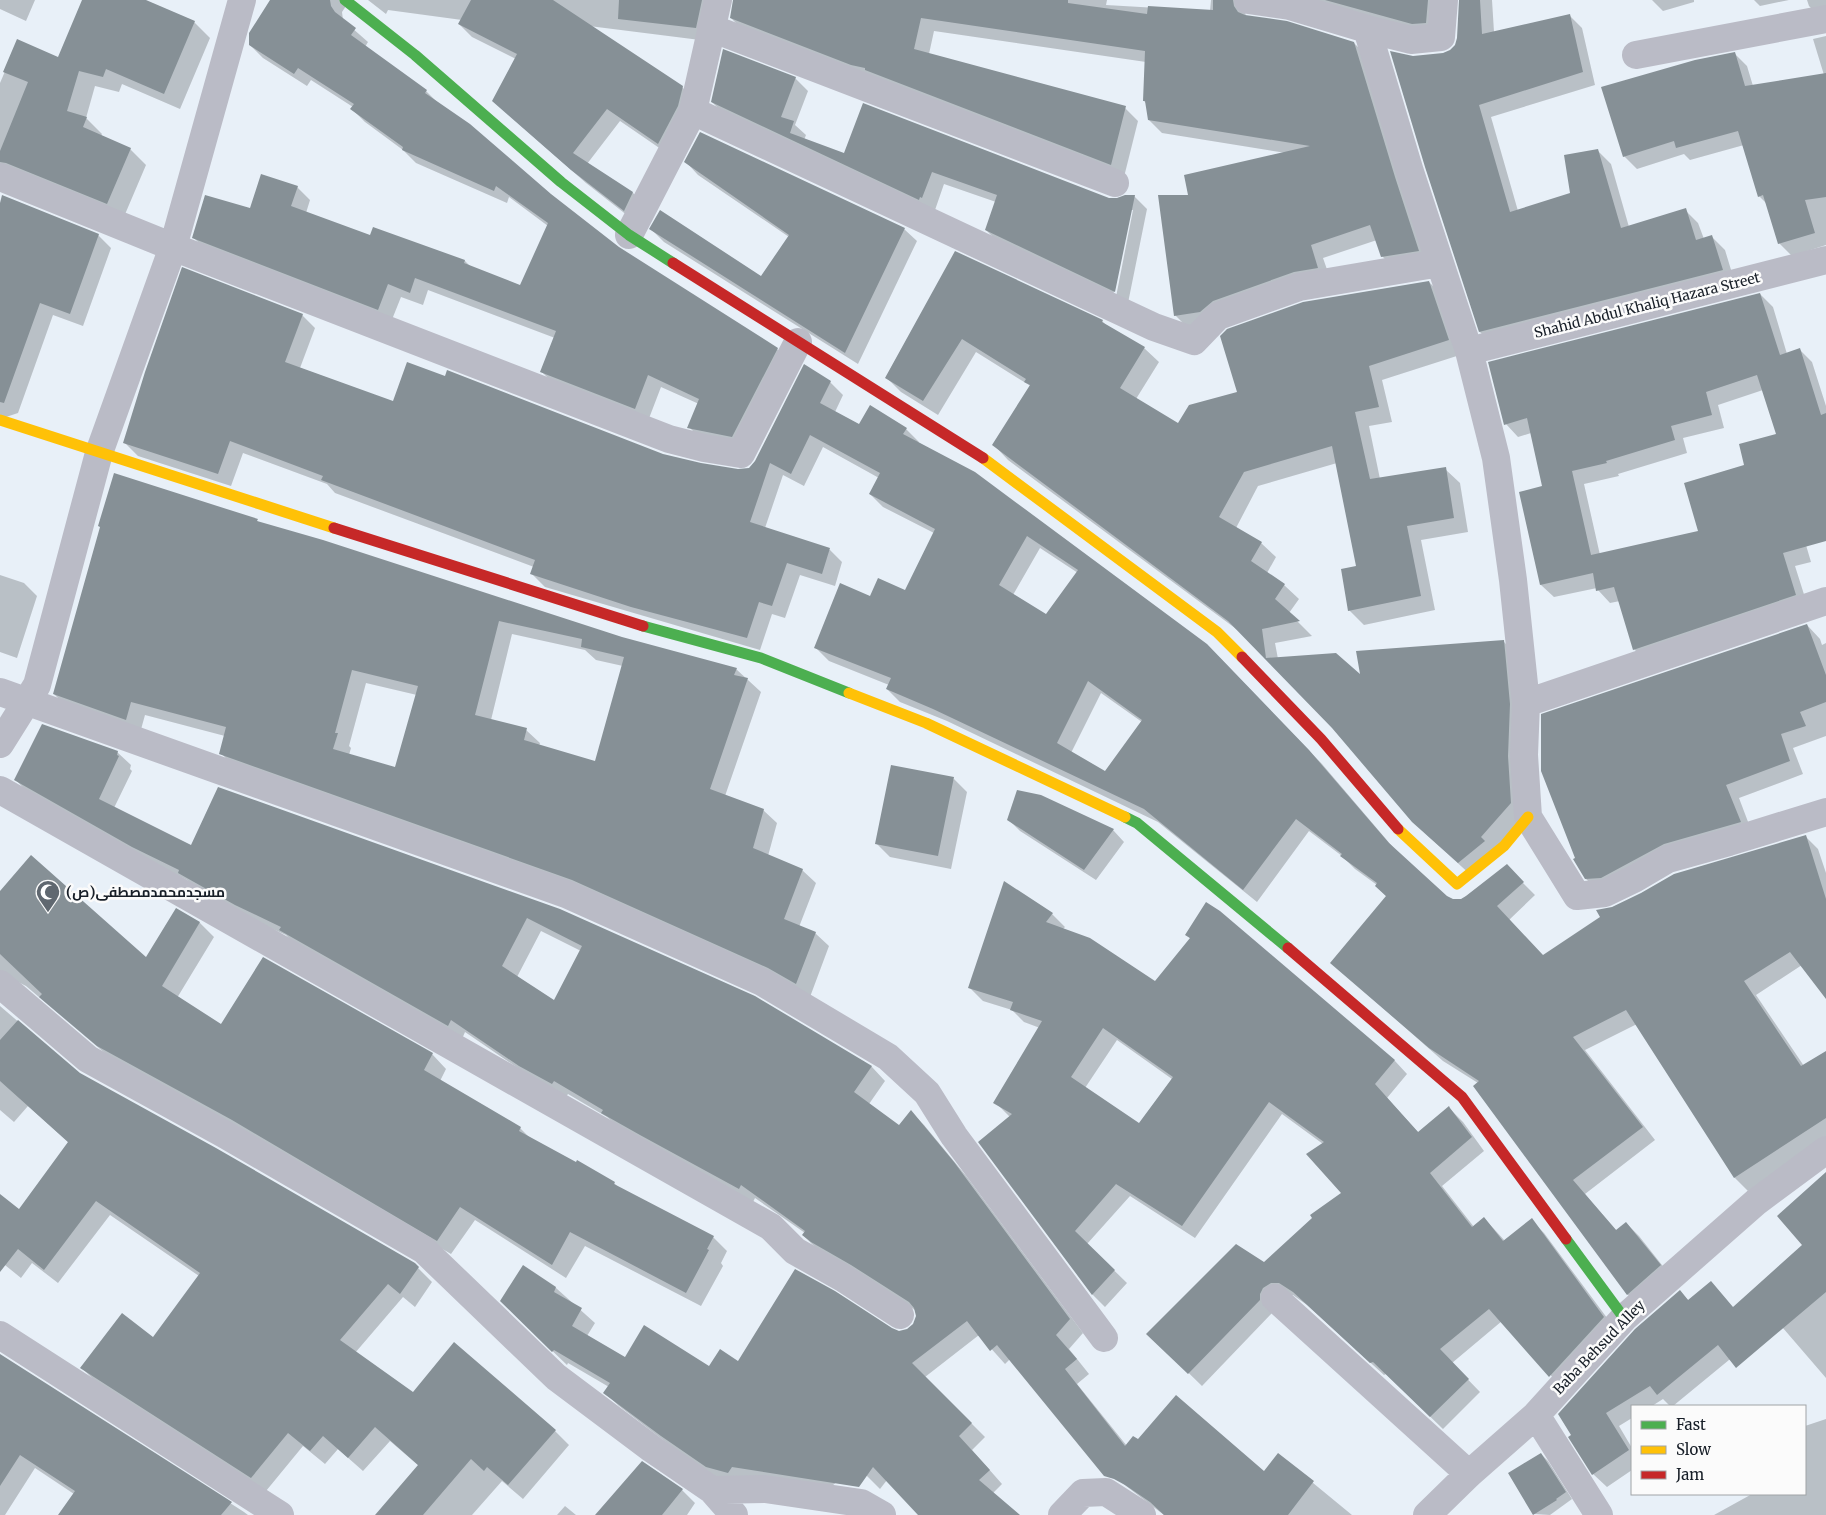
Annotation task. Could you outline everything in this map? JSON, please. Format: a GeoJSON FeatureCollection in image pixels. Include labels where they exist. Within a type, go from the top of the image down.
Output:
{"type":"FeatureCollection","features":[{"type":"Feature","properties":{"kind":"street"},"geometry":{"type":"LineString","coordinates":[[0,744],[37,685],[99,453],[172,248],[242,0]]}},
{"type":"Feature","properties":{"kind":"street"},"geometry":{"type":"LineString","coordinates":[[345,0],[415,55],[561,182],[629,235],[972,450],[1218,632],[1321,739],[1401,833],[1457,884],[1504,846],[1528,817]]}},
{"type":"Feature","properties":{"kind":"street"},"geometry":{"type":"LineString","coordinates":[[629,235],[693,111],[718,0]]}},
{"type":"Feature","properties":{"kind":"street"},"geometry":{"type":"LineString","coordinates":[[1248,0],[1290,6],[1411,40],[1441,37],[1444,0]]}},
{"type":"Feature","properties":{"kind":"street"},"geometry":{"type":"LineString","coordinates":[[1636,55],[1826,18]]}},
{"type":"Feature","properties":{"kind":"street"},"geometry":{"type":"LineString","coordinates":[[711,28],[1115,183]]}},
{"type":"Feature","properties":{"kind":"street"},"geometry":{"type":"LineString","coordinates":[[1367,29],[1410,172],[1469,351],[1496,458],[1513,580],[1526,703],[1524,755],[1528,817],[1577,896],[1605,893],[1668,859],[1826,812]]}},
{"type":"Feature","properties":{"kind":"street"},"geometry":{"type":"LineString","coordinates":[[693,111],[1154,327],[1194,341],[1218,316],[1299,287],[1440,263]]}},
{"type":"Feature","properties":{"kind":"street"},"geometry":{"type":"LineString","coordinates":[[0,178],[172,248],[669,439],[704,448],[742,454],[798,342]]}},
{"type":"Feature","properties":{"kind":"street","name":"Shahid Abdul Khaliq Hazara Street"},"geometry":{"type":"LineString","coordinates":[[1469,351],[1826,260]]}},
{"type":"Feature","properties":{"kind":"street"},"geometry":{"type":"LineString","coordinates":[[0,420],[627,622],[761,658],[926,724],[1137,823],[1271,933],[1462,1097],[1624,1318]]}},
{"type":"Feature","properties":{"kind":"street"},"geometry":{"type":"LineString","coordinates":[[1526,703],[1826,601]]}},
{"type":"Feature","properties":{"kind":"street"},"geometry":{"type":"LineString","coordinates":[[0,692],[26,703],[566,894],[762,982],[888,1057],[927,1093],[959,1144],[1104,1338]]}},
{"type":"Feature","properties":{"kind":"street"},"geometry":{"type":"LineString","coordinates":[[0,790],[771,1227],[794,1251],[843,1278],[900,1315]]}},
{"type":"Feature","properties":{"kind":"street"},"geometry":{"type":"LineString","coordinates":[[0,984],[88,1059],[224,1134],[424,1250],[556,1377],[652,1449],[712,1490],[734,1515]]}},
{"type":"Feature","properties":{"kind":"street","name":"Baba Behsud Alley"},"geometry":{"type":"LineString","coordinates":[[1427,1515],[1469,1474],[1536,1415],[1624,1318],[1756,1202],[1826,1150]]}},
{"type":"Feature","properties":{"kind":"street"},"geometry":{"type":"LineString","coordinates":[[1275,1298],[1469,1474]]}},
{"type":"Feature","properties":{"kind":"street"},"geometry":{"type":"LineString","coordinates":[[0,1335],[280,1515]]}},
{"type":"Feature","properties":{"kind":"street"},"geometry":{"type":"LineString","coordinates":[[1536,1415],[1599,1515]]}},
{"type":"Feature","properties":{"kind":"street"},"geometry":{"type":"LineString","coordinates":[[712,1490],[765,1489],[803,1494],[861,1503],[882,1515]]}},
{"type":"Feature","properties":{"kind":"street"},"geometry":{"type":"LineString","coordinates":[[1062,1515],[1083,1493],[1106,1492],[1142,1515]]}},
{"type":"Feature","properties":{"kind":"building"},"geometry":{"type":"Polygon","coordinates":[[[82,0],[146,0],[195,21],[164,94],[106,69],[103,77],[79,71],[67,111],[87,117],[83,127],[131,148],[107,204],[0,162],[0,151],[28,82],[3,72],[17,39],[58,57],[82,0]]]}},
{"type":"Feature","properties":{"kind":"building"},"geometry":{"type":"Polygon","coordinates":[[[270,0],[330,0],[335,12],[356,28],[351,35],[427,90],[425,93],[470,124],[551,194],[619,247],[778,348],[732,437],[687,428],[699,399],[648,375],[635,409],[540,372],[556,331],[415,278],[410,293],[388,284],[378,310],[192,238],[205,195],[250,208],[261,174],[298,186],[291,206],[370,235],[373,227],[465,260],[464,263],[520,285],[548,223],[496,186],[494,191],[402,150],[403,147],[350,109],[354,104],[298,68],[294,74],[249,45],[249,33],[270,0]]]}},
{"type":"Feature","properties":{"kind":"building"},"geometry":{"type":"Polygon","coordinates":[[[471,0],[553,0],[683,86],[678,106],[658,144],[607,109],[573,153],[633,192],[624,211],[571,170],[492,101],[517,54],[458,24],[471,0]]]}},
{"type":"Feature","properties":{"kind":"building"},"geometry":{"type":"Polygon","coordinates":[[[619,0],[702,0],[696,28],[618,19],[619,0]]]}},
{"type":"Feature","properties":{"kind":"building"},"geometry":{"type":"Polygon","coordinates":[[[733,0],[1068,0],[1068,3],[1147,14],[1148,6],[1213,10],[1213,0],[1233,0],[1238,12],[1245,15],[1287,21],[1354,42],[1419,251],[1381,257],[1370,225],[1311,245],[1318,268],[1294,272],[1213,301],[1200,312],[1174,316],[1158,195],[1188,195],[1184,175],[1310,146],[1148,120],[1145,101],[1143,101],[1145,51],[921,18],[914,49],[1126,106],[1111,165],[865,70],[865,68],[851,65],[730,18],[733,0]]]}},
{"type":"Feature","properties":{"kind":"building"},"geometry":{"type":"Polygon","coordinates":[[[1325,0],[1428,0],[1426,23],[1412,24],[1325,0]]]}},
{"type":"Feature","properties":{"kind":"building"},"geometry":{"type":"Polygon","coordinates":[[[1459,0],[1480,0],[1482,34],[1570,14],[1583,72],[1479,105],[1510,212],[1570,193],[1564,155],[1598,149],[1621,228],[1686,208],[1696,240],[1712,235],[1723,270],[1479,332],[1425,167],[1390,51],[1413,56],[1443,53],[1450,50],[1455,45],[1457,38],[1459,0]]]}},
{"type":"Feature","properties":{"kind":"building"},"geometry":{"type":"Polygon","coordinates":[[[723,49],[796,77],[781,117],[794,121],[790,133],[844,153],[863,103],[1109,198],[1135,195],[1115,292],[985,230],[997,195],[932,172],[922,198],[920,197],[919,200],[711,102],[723,49]]]}},
{"type":"Feature","properties":{"kind":"building"},"geometry":{"type":"Polygon","coordinates":[[[1735,52],[1745,86],[1826,73],[1826,197],[1805,200],[1815,233],[1778,244],[1763,195],[1758,197],[1738,131],[1676,148],[1674,141],[1623,157],[1601,87],[1695,60],[1735,52]]]}},
{"type":"Feature","properties":{"kind":"building"},"geometry":{"type":"Polygon","coordinates":[[[700,132],[905,228],[845,353],[649,229],[660,210],[761,276],[789,235],[684,162],[700,132]]]}},
{"type":"Feature","properties":{"kind":"building"},"geometry":{"type":"Polygon","coordinates":[[[2,195],[99,234],[70,314],[40,303],[4,403],[0,402],[0,203],[2,195]]]}},
{"type":"Feature","properties":{"kind":"building"},"geometry":{"type":"Polygon","coordinates":[[[955,251],[1103,320],[1102,322],[1145,347],[1120,388],[1178,423],[1189,405],[1237,392],[1220,336],[1227,329],[1303,302],[1429,281],[1449,340],[1369,366],[1379,407],[1355,412],[1370,479],[1446,467],[1454,518],[1407,526],[1421,596],[1348,611],[1341,569],[1356,566],[1332,446],[1244,472],[1219,517],[1262,542],[1251,561],[1285,584],[1275,599],[1300,621],[1262,629],[1266,658],[1336,653],[1360,674],[1356,651],[1504,640],[1510,704],[1508,756],[1511,803],[1481,837],[1485,841],[1458,863],[1412,822],[1332,728],[1228,621],[992,445],[1030,385],[1024,382],[1026,379],[962,339],[923,401],[885,378],[955,251]]]}},
{"type":"Feature","properties":{"kind":"building"},"geometry":{"type":"Polygon","coordinates":[[[182,267],[303,314],[285,362],[393,401],[407,362],[445,376],[447,370],[663,454],[738,469],[749,468],[755,461],[804,364],[831,381],[820,403],[859,424],[870,405],[907,428],[903,434],[975,472],[1207,644],[1309,750],[1389,843],[1447,896],[1453,899],[1461,899],[1507,864],[1524,882],[1497,906],[1543,955],[1600,917],[1596,910],[1612,907],[1674,874],[1806,835],[1826,899],[1826,999],[1790,952],[1744,981],[1801,1066],[1826,1051],[1826,1118],[1734,1178],[1626,1010],[1573,1037],[1643,1127],[1573,1180],[1616,1230],[1626,1222],[1661,1265],[1627,1295],[1473,1086],[1479,1081],[1429,1048],[1330,963],[1386,896],[1375,886],[1377,883],[1340,856],[1342,854],[1296,819],[1243,890],[1144,809],[933,709],[886,689],[891,678],[814,648],[840,583],[870,596],[878,578],[905,590],[935,529],[869,494],[880,473],[810,435],[791,474],[770,463],[750,522],[830,548],[822,574],[787,563],[772,606],[759,602],[747,638],[631,607],[530,574],[535,560],[321,480],[323,476],[230,441],[218,474],[123,443],[145,372],[182,267]],[[1027,536],[999,585],[1046,614],[1078,570],[1027,536]],[[1088,681],[1057,743],[1105,771],[1142,720],[1088,681]]]}},
{"type":"Feature","properties":{"kind":"building"},"geometry":{"type":"Polygon","coordinates":[[[1760,293],[1780,355],[1800,348],[1821,415],[1826,413],[1826,541],[1783,553],[1796,595],[1633,650],[1614,587],[1596,591],[1593,573],[1540,585],[1519,492],[1542,486],[1527,418],[1504,425],[1488,362],[1760,293]],[[1757,375],[1706,392],[1712,415],[1671,426],[1675,440],[1606,461],[1607,463],[1572,471],[1591,555],[1698,531],[1684,483],[1744,465],[1739,444],[1776,434],[1757,375]]]}},
{"type":"Feature","properties":{"kind":"building"},"geometry":{"type":"Polygon","coordinates":[[[114,473],[258,519],[257,521],[323,540],[622,637],[737,668],[734,675],[748,678],[710,789],[764,809],[753,848],[803,869],[784,919],[816,932],[796,984],[768,968],[572,880],[219,754],[226,727],[131,702],[126,720],[53,694],[100,527],[98,526],[114,473]],[[499,621],[475,715],[527,728],[524,740],[595,761],[624,657],[581,647],[582,639],[499,621]],[[352,670],[335,733],[338,733],[333,749],[395,767],[418,686],[352,670]]]}},
{"type":"Feature","properties":{"kind":"building"},"geometry":{"type":"Polygon","coordinates":[[[1807,624],[1826,675],[1826,702],[1800,712],[1806,726],[1781,734],[1790,761],[1726,785],[1741,822],[1664,844],[1601,878],[1585,879],[1573,859],[1575,858],[1541,771],[1541,714],[1807,624]]]}},
{"type":"Feature","properties":{"kind":"building"},"geometry":{"type":"Polygon","coordinates":[[[42,724],[118,751],[117,755],[119,756],[99,799],[191,845],[218,787],[560,909],[755,996],[872,1066],[854,1092],[899,1125],[911,1110],[954,1162],[1070,1319],[1056,1335],[1077,1359],[1065,1369],[1125,1446],[1133,1436],[1138,1439],[1176,1395],[1264,1471],[1278,1453],[1314,1481],[1288,1515],[1164,1515],[1150,1502],[1125,1485],[1104,1476],[997,1345],[990,1351],[967,1321],[912,1363],[972,1423],[959,1436],[990,1470],[979,1480],[1020,1515],[918,1515],[873,1467],[859,1487],[732,1467],[728,1473],[706,1467],[603,1393],[610,1383],[554,1350],[552,1352],[500,1301],[523,1265],[556,1287],[554,1292],[582,1308],[572,1326],[625,1357],[644,1325],[709,1366],[720,1349],[738,1361],[795,1269],[835,1291],[899,1331],[907,1329],[913,1324],[916,1316],[914,1308],[909,1302],[811,1242],[802,1235],[805,1231],[741,1185],[739,1189],[640,1135],[601,1113],[603,1110],[554,1081],[552,1084],[519,1066],[451,1020],[448,1026],[279,930],[281,927],[235,905],[178,873],[179,870],[132,847],[14,780],[42,724]],[[527,918],[502,966],[554,1000],[582,946],[527,918]]]}},
{"type":"Feature","properties":{"kind":"building"},"geometry":{"type":"Polygon","coordinates":[[[891,765],[954,777],[938,856],[875,844],[891,765]]]}},
{"type":"Feature","properties":{"kind":"building"},"geometry":{"type":"Polygon","coordinates":[[[1017,790],[1041,795],[1114,829],[1084,870],[1007,820],[1017,790]]]}},
{"type":"Feature","properties":{"kind":"building"},"geometry":{"type":"Polygon","coordinates":[[[31,855],[146,957],[176,908],[200,922],[162,986],[221,1024],[263,957],[433,1053],[424,1070],[521,1127],[519,1131],[576,1162],[577,1160],[615,1182],[614,1184],[714,1236],[707,1249],[709,1250],[686,1293],[570,1232],[552,1265],[460,1207],[437,1241],[232,1120],[97,1046],[39,997],[42,994],[0,954],[0,891],[31,855]]]}},
{"type":"Feature","properties":{"kind":"building"},"geometry":{"type":"Polygon","coordinates":[[[1004,881],[1053,913],[1046,922],[1090,938],[1155,981],[1190,938],[1185,935],[1206,902],[1220,911],[1395,1060],[1375,1084],[1418,1132],[1449,1106],[1472,1137],[1430,1173],[1472,1227],[1484,1217],[1503,1241],[1532,1218],[1604,1317],[1549,1377],[1489,1309],[1440,1349],[1469,1379],[1430,1417],[1373,1362],[1370,1363],[1293,1292],[1279,1283],[1271,1283],[1263,1288],[1260,1300],[1188,1374],[1146,1334],[1236,1244],[1264,1262],[1312,1218],[1310,1215],[1341,1193],[1306,1154],[1324,1142],[1269,1102],[1182,1226],[1116,1184],[1075,1231],[1115,1270],[1092,1295],[978,1142],[1012,1114],[993,1103],[1042,1021],[1010,1010],[1013,1002],[968,988],[1004,881]],[[1103,1028],[1071,1077],[1139,1123],[1173,1077],[1103,1028]]]}},
{"type":"Feature","properties":{"kind":"building"},"geometry":{"type":"Polygon","coordinates":[[[18,1020],[80,1073],[216,1148],[419,1267],[400,1294],[388,1284],[340,1340],[413,1392],[454,1342],[556,1430],[508,1485],[487,1467],[484,1471],[471,1459],[423,1515],[375,1515],[418,1465],[375,1427],[348,1458],[323,1436],[310,1451],[288,1433],[251,1478],[80,1368],[122,1313],[153,1337],[200,1273],[96,1201],[44,1270],[18,1249],[0,1272],[0,1194],[19,1209],[68,1142],[0,1081],[0,1040],[18,1020]]]}},
{"type":"Feature","properties":{"kind":"building"},"geometry":{"type":"Polygon","coordinates":[[[1826,1172],[1826,1292],[1736,1368],[1718,1345],[1657,1395],[1650,1386],[1606,1413],[1629,1450],[1592,1475],[1568,1437],[1571,1435],[1558,1414],[1635,1329],[1680,1290],[1688,1300],[1711,1281],[1733,1307],[1802,1245],[1777,1216],[1826,1172]]]}},
{"type":"Feature","properties":{"kind":"building"},"geometry":{"type":"Polygon","coordinates":[[[0,1354],[232,1502],[221,1515],[58,1515],[75,1491],[20,1455],[0,1486],[0,1354]]]}},
{"type":"Feature","properties":{"kind":"building"},"geometry":{"type":"Polygon","coordinates":[[[1541,1453],[1566,1492],[1533,1515],[1508,1473],[1541,1453]]]}},
{"type":"Feature","properties":{"kind":"building"},"geometry":{"type":"Polygon","coordinates":[[[642,1461],[683,1489],[662,1515],[595,1515],[642,1461]]]}},
{"type":"Feature","properties":{"kind":"traffic: fast"},"geometry":{"type":"LineString","coordinates":[[345,0],[415,55],[561,182],[629,235],[673,263]]}},
{"type":"Feature","properties":{"kind":"traffic: fast"},"geometry":{"type":"LineString","coordinates":[[643,626],[761,658],[849,693]]}},
{"type":"Feature","properties":{"kind":"traffic: fast"},"geometry":{"type":"LineString","coordinates":[[1125,817],[1137,823],[1288,948]]}},
{"type":"Feature","properties":{"kind":"traffic: fast"},"geometry":{"type":"LineString","coordinates":[[1566,1239],[1624,1318]]}},
{"type":"Feature","properties":{"kind":"traffic: slow"},"geometry":{"type":"LineString","coordinates":[[0,420],[334,528]]}},
{"type":"Feature","properties":{"kind":"traffic: slow"},"geometry":{"type":"LineString","coordinates":[[983,458],[1217,632],[1242,657]]}},
{"type":"Feature","properties":{"kind":"traffic: slow"},"geometry":{"type":"LineString","coordinates":[[849,693],[926,723],[1125,817]]}},
{"type":"Feature","properties":{"kind":"traffic: slow"},"geometry":{"type":"LineString","coordinates":[[1398,829],[1457,884],[1504,846],[1528,817]]}},
{"type":"Feature","properties":{"kind":"traffic: jam"},"geometry":{"type":"LineString","coordinates":[[673,263],[983,458]]}},
{"type":"Feature","properties":{"kind":"traffic: jam"},"geometry":{"type":"LineString","coordinates":[[334,528],[643,626]]}},
{"type":"Feature","properties":{"kind":"traffic: jam"},"geometry":{"type":"LineString","coordinates":[[1242,657],[1321,739],[1398,829]]}},
{"type":"Feature","properties":{"kind":"traffic: jam"},"geometry":{"type":"LineString","coordinates":[[1288,948],[1462,1097],[1566,1239]]}},
{"type":"Feature","properties":{"kind":"place","name":"مسجدمحمدمصطفی(ص)"},"geometry":{"type":"Point","coordinates":[48,913]}}]}
